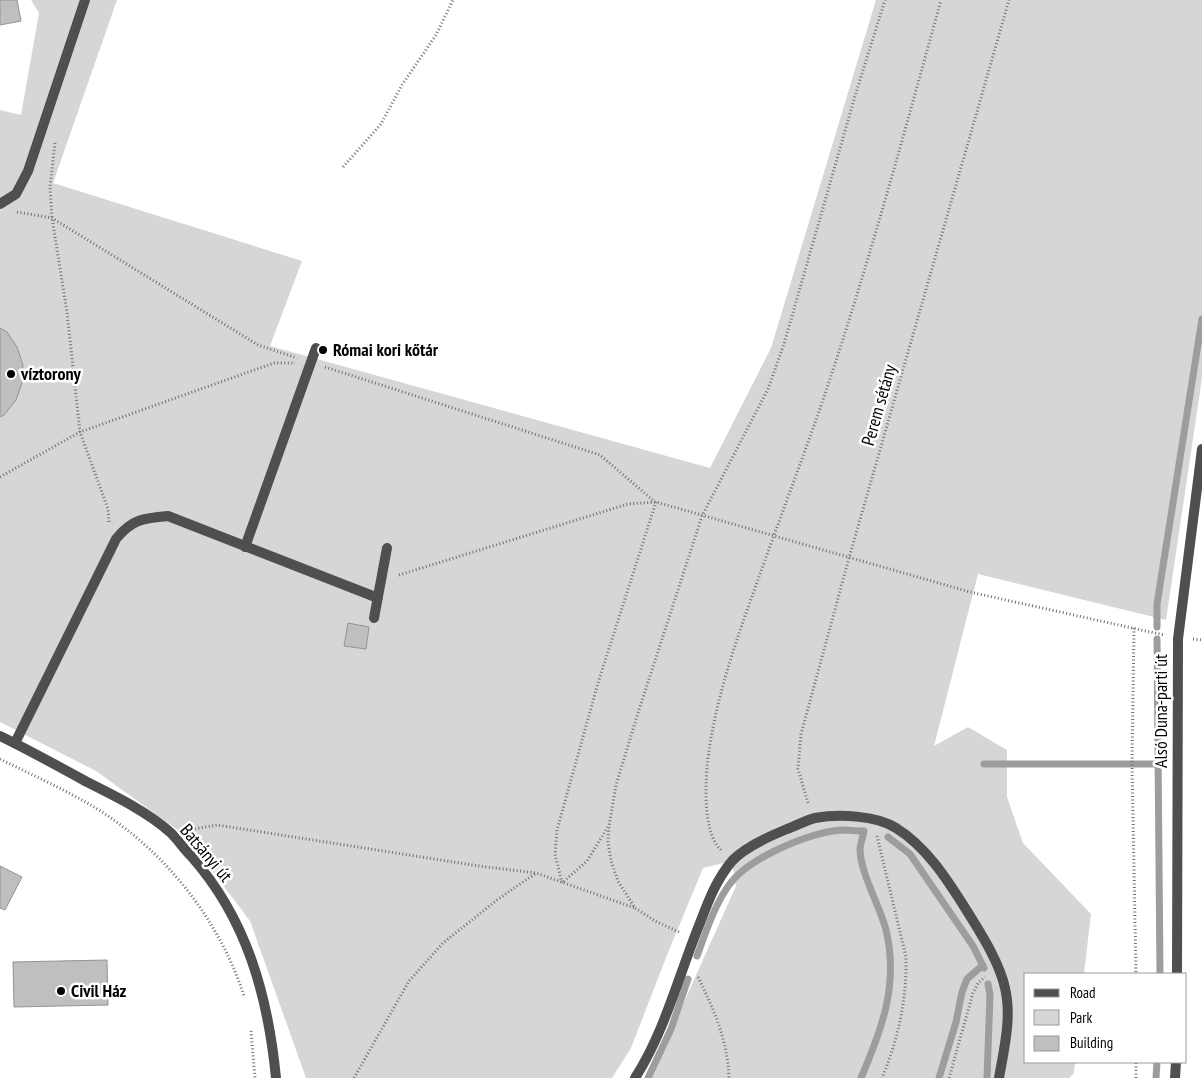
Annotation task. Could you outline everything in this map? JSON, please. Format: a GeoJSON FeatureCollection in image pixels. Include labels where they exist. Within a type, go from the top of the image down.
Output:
{"type":"FeatureCollection","features":[{"type":"Feature","properties":{"kind":"street"},"geometry":{"type":"LineString","coordinates":[[0,204],[16,194],[28,171],[85,0]]}},
{"type":"Feature","properties":{"kind":"street"},"geometry":{"type":"LineString","coordinates":[[245,547],[316,348]]}},
{"type":"Feature","properties":{"kind":"street","name":"Alsó Duna-parti út"},"geometry":{"type":"LineString","coordinates":[[1177,973],[1178,639],[1202,449]]}},
{"type":"Feature","properties":{"kind":"street"},"geometry":{"type":"LineString","coordinates":[[15,743],[116,539],[124,529],[135,521],[146,517],[168,516],[378,598]]}},
{"type":"Feature","properties":{"kind":"street"},"geometry":{"type":"LineString","coordinates":[[374,618],[388,548]]}},
{"type":"Feature","properties":{"kind":"street","name":"Batsányi út"},"geometry":{"type":"LineString","coordinates":[[0,736],[128,804],[170,833],[213,882],[232,913],[262,988],[276,1078]]}},
{"type":"Feature","properties":{"kind":"street"},"geometry":{"type":"LineString","coordinates":[[635,1078],[658,1034],[713,890],[732,861],[773,835],[814,818],[848,816],[880,821],[896,827],[935,865],[951,885],[964,907],[998,967],[1008,1001],[1006,1033],[999,1078]]}},
{"type":"Feature","properties":{"kind":"street"},"geometry":{"type":"LineString","coordinates":[[1175,1078],[1176,1063]]}},
{"type":"Feature","properties":{"kind":"path"},"geometry":{"type":"LineString","coordinates":[[343,167],[381,124],[402,85],[436,35],[453,0]]}},
{"type":"Feature","properties":{"kind":"path"},"geometry":{"type":"LineString","coordinates":[[635,908],[618,881],[611,862],[608,842],[609,826],[616,785],[702,516],[768,389],[782,353],[855,96],[885,0]]}},
{"type":"Feature","properties":{"kind":"path"},"geometry":{"type":"LineString","coordinates":[[732,861],[717,847],[709,825],[705,794],[709,752],[720,698],[740,630],[816,419],[852,311],[941,0]]}},
{"type":"Feature","properties":{"kind":"path","name":"Perem sétány"},"geometry":{"type":"LineString","coordinates":[[814,818],[798,769],[801,734],[849,558],[1009,0]]}},
{"type":"Feature","properties":{"kind":"path"},"geometry":{"type":"LineString","coordinates":[[56,135],[50,187],[52,218],[67,312],[80,432],[108,509],[112,548]]}},
{"type":"Feature","properties":{"kind":"path"},"geometry":{"type":"LineString","coordinates":[[0,477],[80,432],[274,363],[310,362]]}},
{"type":"Feature","properties":{"kind":"path"},"geometry":{"type":"LineString","coordinates":[[562,883],[554,854],[556,830],[598,683],[656,502]]}},
{"type":"Feature","properties":{"kind":"path"},"geometry":{"type":"LineString","coordinates":[[381,580],[628,504],[656,502],[970,592],[1178,639]]}},
{"type":"Feature","properties":{"kind":"path"},"geometry":{"type":"LineString","coordinates":[[1134,628],[1132,764],[1136,973]]}},
{"type":"Feature","properties":{"kind":"path"},"geometry":{"type":"LineString","coordinates":[[0,759],[77,797],[102,812],[156,854],[178,879],[216,933],[232,966],[246,1002]]}},
{"type":"Feature","properties":{"kind":"path"},"geometry":{"type":"LineString","coordinates":[[880,821],[876,838],[906,958],[906,975],[900,1017],[892,1055],[882,1078]]}},
{"type":"Feature","properties":{"kind":"path"},"geometry":{"type":"LineString","coordinates":[[170,833],[217,825],[479,866],[536,873],[635,908],[655,921],[694,938]]}},
{"type":"Feature","properties":{"kind":"path"},"geometry":{"type":"LineString","coordinates":[[562,883],[587,861],[609,826]]}},
{"type":"Feature","properties":{"kind":"path"},"geometry":{"type":"LineString","coordinates":[[354,1078],[409,980],[443,942],[496,900],[536,873]]}},
{"type":"Feature","properties":{"kind":"path"},"geometry":{"type":"LineString","coordinates":[[687,956],[713,1008],[728,1057],[729,1078]]}},
{"type":"Feature","properties":{"kind":"path"},"geometry":{"type":"LineString","coordinates":[[949,1078],[973,993],[978,983],[998,967]]}},
{"type":"Feature","properties":{"kind":"path"},"geometry":{"type":"LineString","coordinates":[[251,1029],[255,1078]]}},
{"type":"Feature","properties":{"kind":"path"},"geometry":{"type":"LineString","coordinates":[[1136,1063],[1136,1078]]}},
{"type":"Feature","properties":{"kind":"green space"},"geometry":{"type":"Polygon","coordinates":[[[31,0],[117,0],[53,183],[302,261],[270,346],[710,468],[771,348],[876,0],[1202,0],[1202,378],[1166,620],[978,574],[934,746],[968,727],[1007,750],[1007,797],[1023,843],[1091,914],[1084,973],[1024,973],[1024,1063],[1075,1063],[1074,1073],[1069,1078],[650,1078],[736,886],[732,861],[703,868],[631,1048],[612,1078],[306,1078],[250,921],[186,836],[96,771],[0,722],[0,110],[21,115],[39,13],[31,0]]]}},
{"type":"Feature","properties":{"kind":"building"},"geometry":{"type":"Polygon","coordinates":[[[0,0],[17,0],[21,21],[0,25],[0,0]]]}},
{"type":"Feature","properties":{"kind":"building","name":"víztorony"},"geometry":{"type":"Polygon","coordinates":[[[0,328],[7,332],[17,347],[23,365],[22,383],[16,400],[4,415],[0,417],[0,328]]]}},
{"type":"Feature","properties":{"kind":"building"},"geometry":{"type":"Polygon","coordinates":[[[348,623],[369,627],[366,649],[344,646],[348,623]]]}},
{"type":"Feature","properties":{"kind":"building"},"geometry":{"type":"Polygon","coordinates":[[[0,866],[22,877],[5,910],[0,908],[0,866]]]}},
{"type":"Feature","properties":{"kind":"building","name":"Civil Ház"},"geometry":{"type":"Polygon","coordinates":[[[107,960],[108,1005],[14,1007],[13,962],[107,960]]]}},
{"type":"Feature","properties":{"kind":"waterway"},"geometry":{"type":"LineString","coordinates":[[1157,627],[1157,604],[1202,319]]}},
{"type":"Feature","properties":{"kind":"waterway"},"geometry":{"type":"LineString","coordinates":[[1157,639],[1160,973]]}},
{"type":"Feature","properties":{"kind":"waterway"},"geometry":{"type":"LineString","coordinates":[[984,764],[1158,764]]}},
{"type":"Feature","properties":{"kind":"waterway"},"geometry":{"type":"LineString","coordinates":[[697,956],[711,919],[724,893],[738,875],[750,865],[780,848],[812,836],[841,830],[864,831],[860,848],[861,860],[886,930],[891,969],[882,1024],[861,1078]]}},
{"type":"Feature","properties":{"kind":"waterway"},"geometry":{"type":"LineString","coordinates":[[888,837],[910,854],[973,946],[984,968]]}},
{"type":"Feature","properties":{"kind":"waterway"},"geometry":{"type":"LineString","coordinates":[[939,1078],[967,979],[983,965]]}},
{"type":"Feature","properties":{"kind":"waterway"},"geometry":{"type":"LineString","coordinates":[[648,1078],[671,1029],[688,979]]}},
{"type":"Feature","properties":{"kind":"waterway"},"geometry":{"type":"LineString","coordinates":[[987,1078],[990,995],[988,984]]}},
{"type":"Feature","properties":{"kind":"waterway"},"geometry":{"type":"LineString","coordinates":[[1156,1078],[1157,1063]]}},
{"type":"Feature","properties":{"kind":"place","name":"Római kori kőtár"},"geometry":{"type":"Point","coordinates":[323,350]}},
{"type":"Feature","properties":{"kind":"place","name":"víztorony"},"geometry":{"type":"Point","coordinates":[11,374]}},
{"type":"Feature","properties":{"kind":"place","name":"Civil Ház"},"geometry":{"type":"Point","coordinates":[61,991]}}]}
